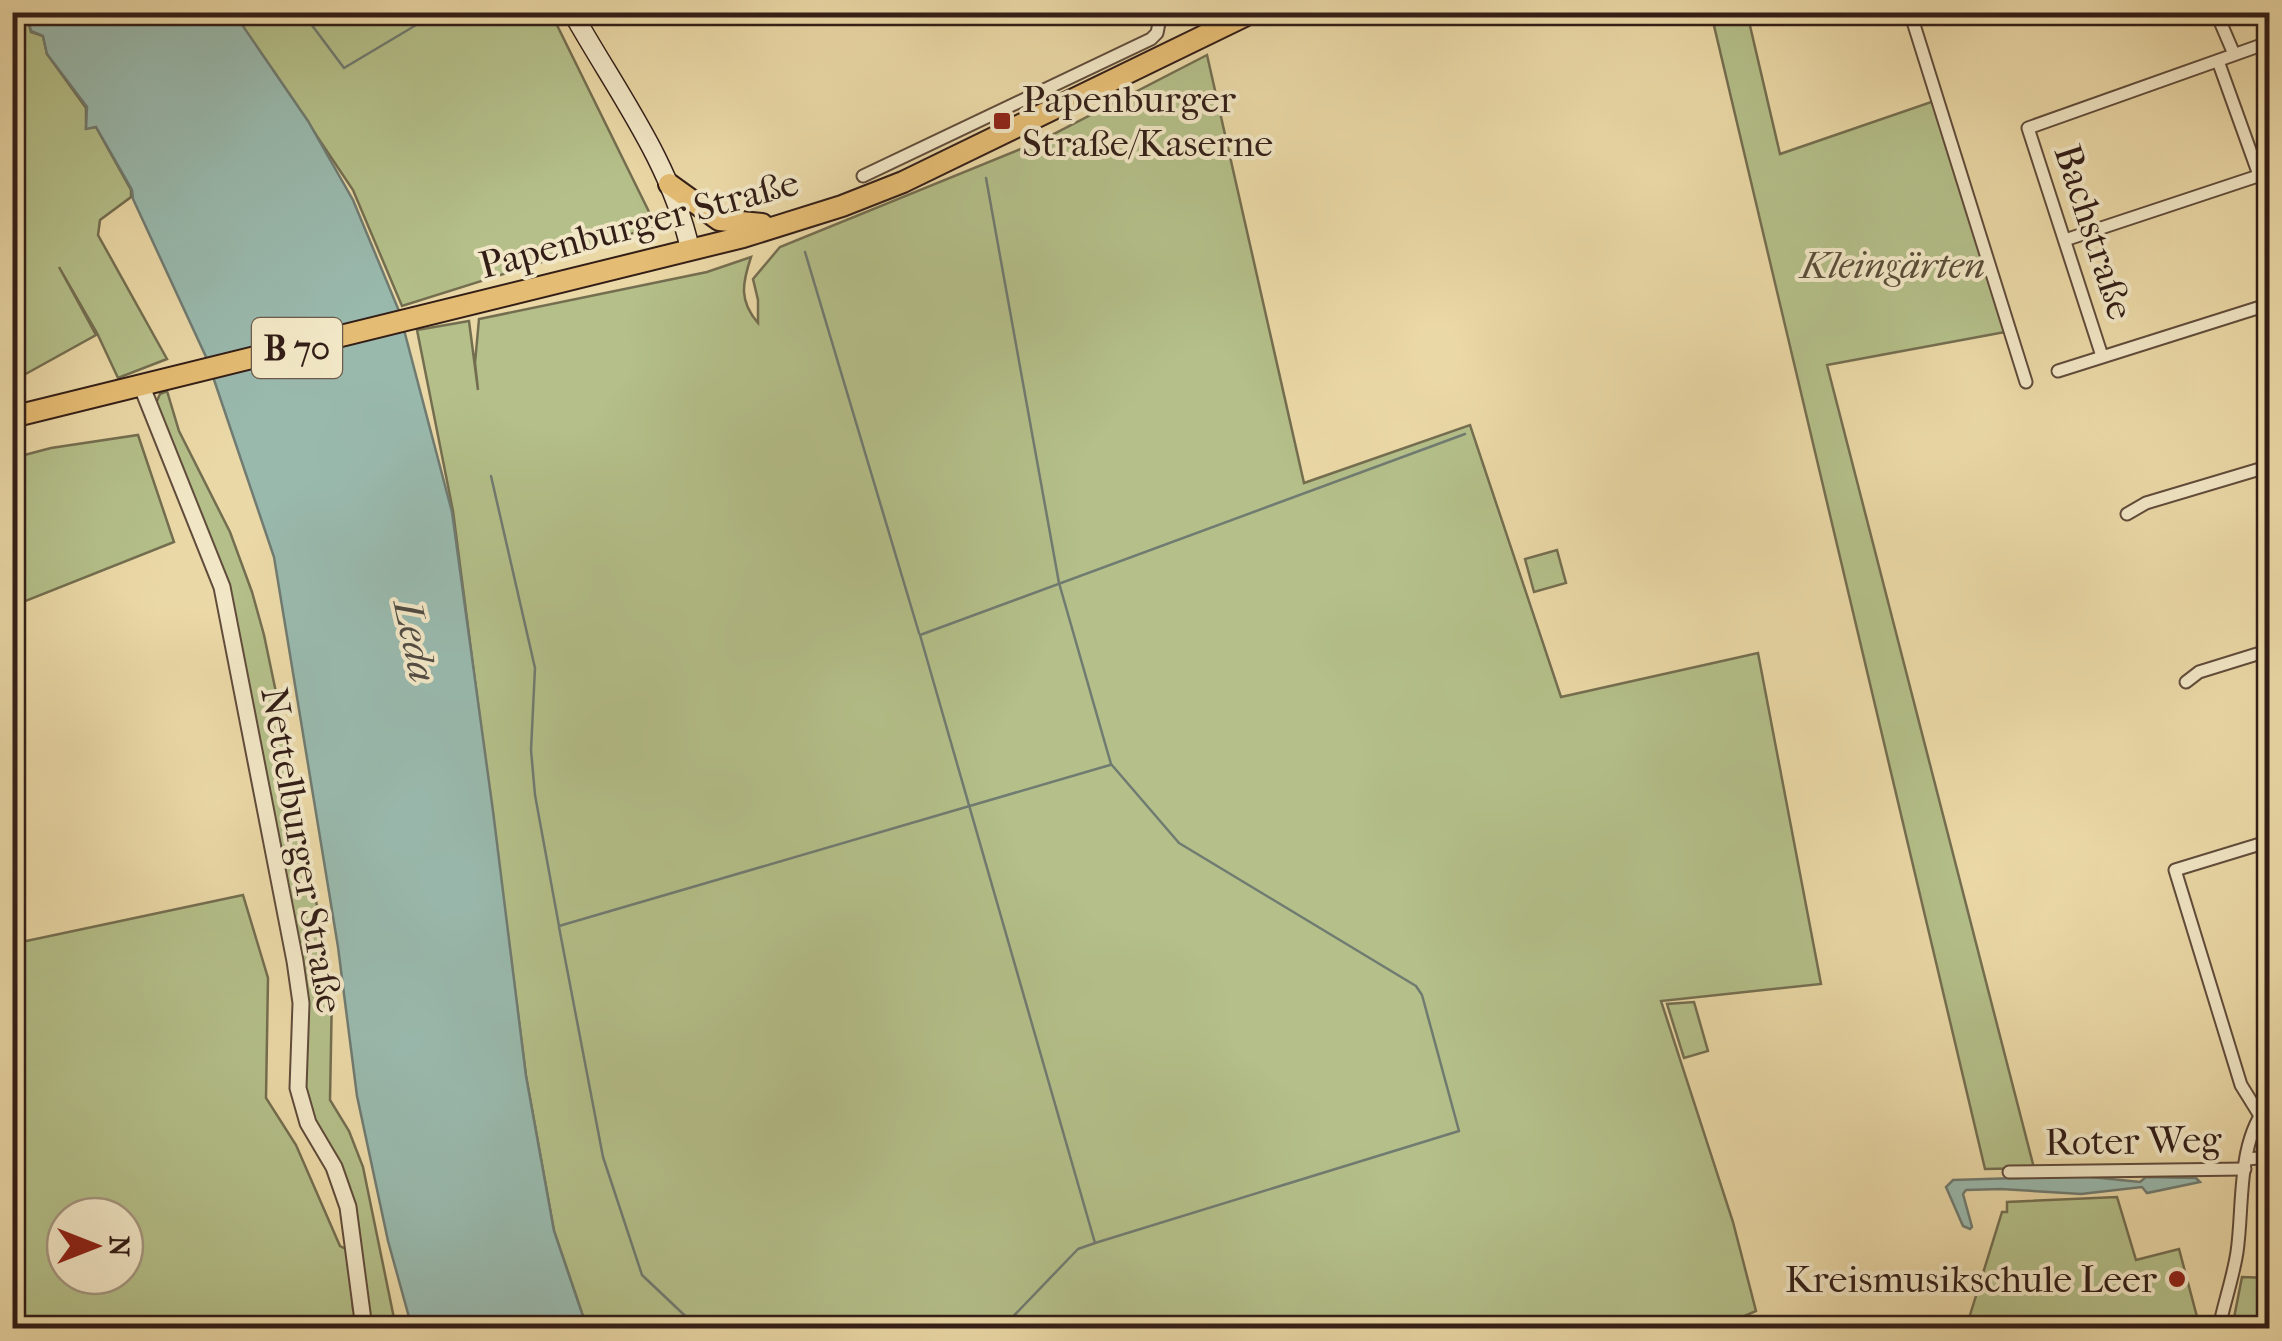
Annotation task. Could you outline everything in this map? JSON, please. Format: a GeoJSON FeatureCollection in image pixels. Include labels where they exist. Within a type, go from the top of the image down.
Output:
{"type":"FeatureCollection","features":[{"type":"Feature","properties":{"kind":"main road"},"geometry":{"type":"LineString","coordinates":[[572,12],[644,133],[668,184],[690,249]]}},
{"type":"Feature","properties":{"kind":"main road","name":"Papenburger Straße"},"geometry":{"type":"LineString","coordinates":[[12,417],[784,224],[903,182],[1252,12]]}},
{"type":"Feature","properties":{"kind":"main road"},"geometry":{"type":"LineString","coordinates":[[668,184],[720,220],[734,224],[784,224]]}},
{"type":"Feature","properties":{"kind":"street"},"geometry":{"type":"LineString","coordinates":[[863,176],[1151,39],[1159,20],[1170,12]]}},
{"type":"Feature","properties":{"kind":"street"},"geometry":{"type":"LineString","coordinates":[[1910,12],[2026,382]]}},
{"type":"Feature","properties":{"kind":"street"},"geometry":{"type":"LineString","coordinates":[[2216,12],[2234,54]]}},
{"type":"Feature","properties":{"kind":"street"},"geometry":{"type":"LineString","coordinates":[[2065,240],[2264,173],[2218,61],[2270,42]]}},
{"type":"Feature","properties":{"kind":"street","name":"Bachstraße"},"geometry":{"type":"LineString","coordinates":[[2102,356],[2028,128],[2218,61]]}},
{"type":"Feature","properties":{"kind":"street"},"geometry":{"type":"LineString","coordinates":[[2058,371],[2270,304]]}},
{"type":"Feature","properties":{"kind":"street","name":"Nettelburger Straße"},"geometry":{"type":"LineString","coordinates":[[153,384],[222,587],[295,961],[301,1003],[301,1104],[334,1167],[348,1207],[364,1328]]}},
{"type":"Feature","properties":{"kind":"street"},"geometry":{"type":"LineString","coordinates":[[2127,514],[2146,503],[2270,466]]}},
{"type":"Feature","properties":{"kind":"street"},"geometry":{"type":"LineString","coordinates":[[2186,682],[2199,672],[2270,650]]}},
{"type":"Feature","properties":{"kind":"street"},"geometry":{"type":"LineString","coordinates":[[2260,1114],[2241,1085],[2175,870],[2270,841]]}},
{"type":"Feature","properties":{"kind":"street","name":"Roter Weg"},"geometry":{"type":"LineString","coordinates":[[2009,1172],[2246,1164],[2260,1114],[2270,1102]]}},
{"type":"Feature","properties":{"kind":"street"},"geometry":{"type":"LineString","coordinates":[[2219,1328],[2237,1251],[2246,1164],[2270,1157]]}},
{"type":"Feature","properties":{"kind":"green space"},"geometry":{"type":"Polygon","coordinates":[[[12,13],[22,13],[31,32],[43,36],[47,54],[86,108],[86,128],[96,127],[131,190],[131,197],[100,220],[98,235],[167,359],[118,378],[97,333],[59,267],[96,335],[13,381],[12,13]]]}},
{"type":"Feature","properties":{"kind":"green space"},"geometry":{"type":"Polygon","coordinates":[[[228,13],[551,13],[656,226],[402,306],[353,190],[274,72],[228,13]]]}},
{"type":"Feature","properties":{"kind":"green space","name":"Kleingärten"},"geometry":{"type":"Polygon","coordinates":[[[1711,13],[1747,13],[1780,154],[1934,101],[2005,332],[1827,365],[2034,1168],[1985,1169],[1711,13]]]}},
{"type":"Feature","properties":{"kind":"green space"},"geometry":{"type":"Polygon","coordinates":[[[1207,55],[1304,483],[1470,425],[1561,697],[1758,653],[1821,984],[1661,1001],[1733,1222],[1756,1311],[1717,1328],[587,1328],[554,1231],[526,1076],[453,511],[417,330],[469,321],[478,390],[475,363],[479,319],[707,272],[751,257],[744,292],[758,323],[753,279],[780,247],[1038,142],[1207,55]]]}},
{"type":"Feature","properties":{"kind":"green space"},"geometry":{"type":"Polygon","coordinates":[[[167,391],[179,431],[230,532],[264,635],[332,991],[330,1100],[349,1131],[363,1167],[396,1328],[369,1328],[360,1246],[304,1102],[305,1043],[251,702],[156,403],[160,394],[167,391]]]}},
{"type":"Feature","properties":{"kind":"green space"},"geometry":{"type":"Polygon","coordinates":[[[138,435],[174,542],[13,606],[13,458],[138,435]]]}},
{"type":"Feature","properties":{"kind":"green space"},"geometry":{"type":"Polygon","coordinates":[[[1557,550],[1566,583],[1534,592],[1525,559],[1557,550]]]}},
{"type":"Feature","properties":{"kind":"green space"},"geometry":{"type":"Polygon","coordinates":[[[243,895],[268,978],[266,1098],[296,1145],[340,1246],[348,1250],[353,1309],[361,1328],[13,1328],[12,944],[243,895]]]}},
{"type":"Feature","properties":{"kind":"green space"},"geometry":{"type":"Polygon","coordinates":[[[1694,1002],[1708,1051],[1684,1058],[1667,1004],[1694,1002]]]}},
{"type":"Feature","properties":{"kind":"green space"},"geometry":{"type":"Polygon","coordinates":[[[2117,1197],[2136,1260],[2179,1249],[2200,1328],[1966,1328],[2002,1212],[2007,1212],[2007,1202],[2117,1197]]]}},
{"type":"Feature","properties":{"kind":"green space"},"geometry":{"type":"Polygon","coordinates":[[[2242,1277],[2269,1278],[2269,1328],[2232,1328],[2242,1277]]]}},
{"type":"Feature","properties":{"kind":"water","name":"Leda"},"geometry":{"type":"Polygon","coordinates":[[[23,13],[234,13],[308,121],[353,200],[399,311],[452,512],[526,1076],[554,1231],[587,1328],[412,1328],[388,1241],[357,1096],[338,947],[274,557],[207,359],[132,190],[96,127],[86,129],[87,107],[47,54],[43,36],[31,31],[23,13]]]}},
{"type":"Feature","properties":{"kind":"water"},"geometry":{"type":"Polygon","coordinates":[[[2081,1176],[2140,1182],[2146,1177],[2196,1178],[2200,1182],[2147,1193],[2142,1187],[2081,1194],[1966,1190],[1963,1194],[1970,1229],[1963,1226],[1946,1187],[1953,1180],[2081,1176]]]}},
{"type":"Feature","properties":{"kind":"waterway"},"geometry":{"type":"LineString","coordinates":[[302,12],[344,68],[438,12]]}},
{"type":"Feature","properties":{"kind":"waterway"},"geometry":{"type":"LineString","coordinates":[[986,178],[1059,583],[1111,764],[1179,843],[1416,986],[1422,995],[1459,1131],[1095,1243]]}},
{"type":"Feature","properties":{"kind":"waterway"},"geometry":{"type":"LineString","coordinates":[[805,252],[919,633]]}},
{"type":"Feature","properties":{"kind":"waterway"},"geometry":{"type":"LineString","coordinates":[[1002,1328],[1078,1249],[1095,1243],[920,635],[1465,434]]}},
{"type":"Feature","properties":{"kind":"waterway"},"geometry":{"type":"LineString","coordinates":[[491,476],[535,668],[531,750],[535,795],[559,926],[1110,765]]}},
{"type":"Feature","properties":{"kind":"waterway"},"geometry":{"type":"LineString","coordinates":[[559,927],[603,1157],[642,1275],[698,1328]]}},
{"type":"Feature","properties":{"kind":"place","name":"Papenburger Straße/Kaserne"},"geometry":{"type":"Point","coordinates":[1002,121]}},
{"type":"Feature","properties":{"kind":"place","name":"Kreismusikschule Leer"},"geometry":{"type":"Point","coordinates":[2177,1279]}}]}
